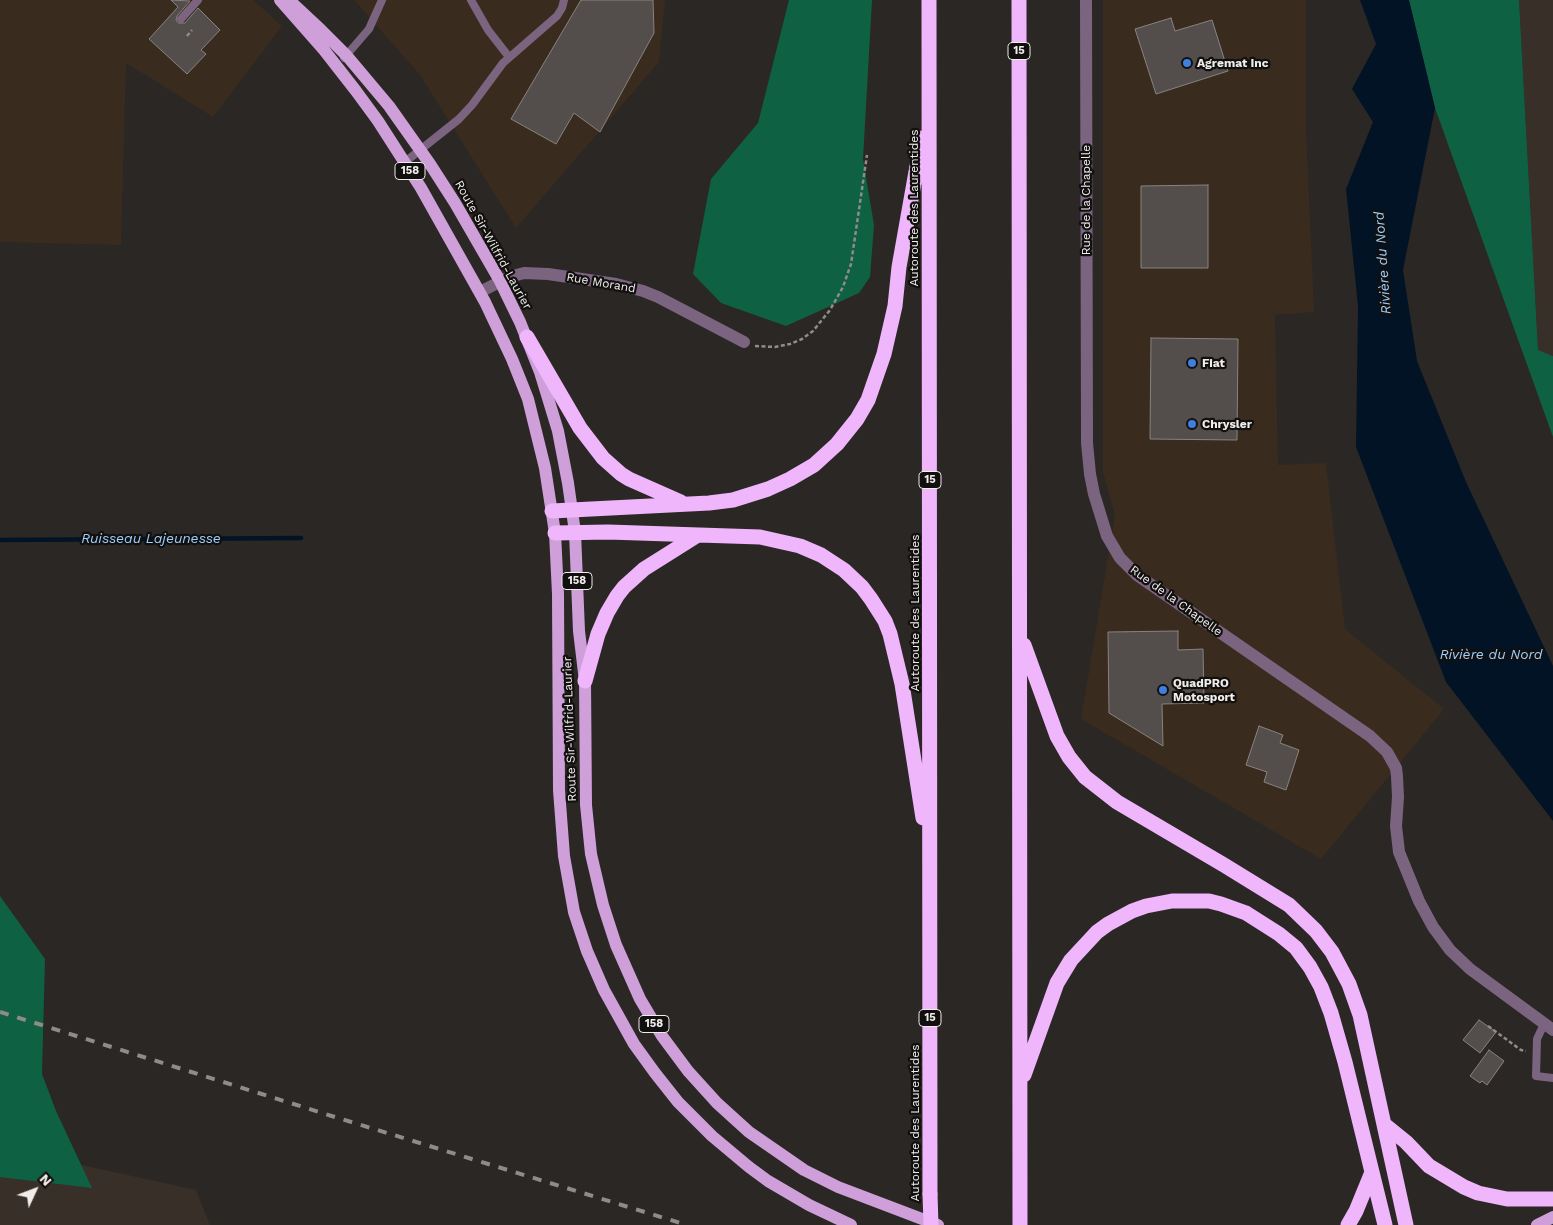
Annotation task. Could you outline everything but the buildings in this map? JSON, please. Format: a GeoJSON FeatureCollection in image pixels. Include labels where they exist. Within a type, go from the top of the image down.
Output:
{"type":"FeatureCollection","features":[{"type":"Feature","properties":{"kind":"highway","name":"Autoroute des Laurentides"},"geometry":{"type":"LineString","coordinates":[[929,0],[931,1225]]}},
{"type":"Feature","properties":{"kind":"highway","name":"15"},"geometry":{"type":"LineString","coordinates":[[1019,0],[1020,1223]]}},
{"type":"Feature","properties":{"kind":"highway"},"geometry":{"type":"LineString","coordinates":[[552,511],[710,503],[733,500],[780,484],[801,473],[825,456],[837,444],[868,400],[877,376],[890,328],[929,99]]}},
{"type":"Feature","properties":{"kind":"highway"},"geometry":{"type":"LineString","coordinates":[[527,337],[580,428],[602,458],[620,474],[684,504]]}},
{"type":"Feature","properties":{"kind":"highway"},"geometry":{"type":"LineString","coordinates":[[555,533],[760,537],[800,546],[821,555],[844,570],[862,587],[871,599],[885,621],[890,634],[899,667],[930,862]]}},
{"type":"Feature","properties":{"kind":"highway"},"geometry":{"type":"LineString","coordinates":[[585,681],[602,624],[620,592],[633,578],[656,560],[698,535]]}},
{"type":"Feature","properties":{"kind":"highway"},"geometry":{"type":"LineString","coordinates":[[1020,634],[1052,726],[1066,752],[1085,777],[1117,802],[1288,905],[1307,922],[1324,942],[1344,972],[1358,1008],[1368,1047],[1406,1225]]}},
{"type":"Feature","properties":{"kind":"highway"},"geometry":{"type":"LineString","coordinates":[[1020,1088],[1057,983],[1070,960],[1096,932],[1120,917],[1152,905],[1190,900],[1221,904],[1246,912],[1279,934],[1303,957],[1316,976],[1337,1035],[1385,1225]]}},
{"type":"Feature","properties":{"kind":"highway"},"geometry":{"type":"LineString","coordinates":[[1385,1125],[1406,1142],[1429,1166],[1464,1187],[1478,1193],[1507,1199],[1553,1199]]}},
{"type":"Feature","properties":{"kind":"highway"},"geometry":{"type":"LineString","coordinates":[[1348,1225],[1356,1211],[1372,1172]]}},
{"type":"Feature","properties":{"kind":"main road","name":"Route Sir-Wilfrid-Laurier"},"geometry":{"type":"LineString","coordinates":[[280,0],[336,65],[378,121],[404,162],[480,292],[512,359],[531,408],[546,468],[555,533],[558,594],[561,834],[574,912],[595,970],[612,1007],[634,1044],[665,1086],[712,1136],[768,1181],[809,1205],[851,1225]]}},
{"type":"Feature","properties":{"kind":"main road","name":"Route Sir-Wilfrid-Laurier"},"geometry":{"type":"LineString","coordinates":[[289,0],[347,56],[421,150],[455,203],[500,281],[527,337],[553,409],[565,464],[574,532],[579,631],[585,681],[587,823],[591,854],[602,905],[621,961],[640,999],[662,1036],[700,1086],[733,1118],[766,1145],[804,1170],[838,1187],[938,1225]]}},
{"type":"Feature","properties":{"kind":"main road"},"geometry":{"type":"LineString","coordinates":[[1537,1225],[1553,1217]]}},
{"type":"Feature","properties":{"kind":"street","name":"Rue de la Chapelle"},"geometry":{"type":"LineString","coordinates":[[1086,0],[1087,443],[1092,487],[1107,536],[1120,558],[1137,576],[1370,736],[1387,752],[1396,768],[1398,776],[1396,835],[1399,852],[1419,901],[1433,927],[1450,950],[1465,964],[1549,1027]]}},
{"type":"Feature","properties":{"kind":"street","name":"Rue Morand"},"geometry":{"type":"LineString","coordinates":[[480,292],[500,281],[519,274],[535,273],[629,287],[658,297],[744,342]]}},
{"type":"Feature","properties":{"kind":"lane"},"geometry":{"type":"LineString","coordinates":[[180,19],[198,0]]}},
{"type":"Feature","properties":{"kind":"lane"},"geometry":{"type":"LineString","coordinates":[[336,65],[347,56],[369,29],[382,0]]}},
{"type":"Feature","properties":{"kind":"lane"},"geometry":{"type":"LineString","coordinates":[[471,0],[488,30],[509,58]]}},
{"type":"Feature","properties":{"kind":"lane"},"geometry":{"type":"LineString","coordinates":[[404,162],[459,119],[509,58],[556,16],[562,8],[564,0]]}},
{"type":"Feature","properties":{"kind":"lane"},"geometry":{"type":"LineString","coordinates":[[1549,1027],[1537,1039],[1536,1076],[1553,1078]]}},
{"type":"Feature","properties":{"kind":"path"},"geometry":{"type":"LineString","coordinates":[[187,36],[192,30]]}},
{"type":"Feature","properties":{"kind":"path"},"geometry":{"type":"LineString","coordinates":[[744,342],[759,347],[775,347],[790,344],[813,331],[830,310],[843,287],[851,264],[867,154]]}},
{"type":"Feature","properties":{"kind":"path"},"geometry":{"type":"LineString","coordinates":[[1488,1026],[1521,1050]]}},
{"type":"Feature","properties":{"kind":"shaded area"},"geometry":{"type":"Polygon","coordinates":[[[0,0],[253,0],[282,26],[213,117],[126,63],[121,245],[0,242],[0,0]]]}},
{"type":"Feature","properties":{"kind":"shaded area"},"geometry":{"type":"Polygon","coordinates":[[[354,0],[665,0],[659,62],[516,228],[420,75],[354,0]]]}},
{"type":"Feature","properties":{"kind":"shaded area"},"geometry":{"type":"Polygon","coordinates":[[[1103,0],[1306,0],[1306,128],[1314,312],[1275,315],[1278,465],[1326,463],[1345,629],[1444,709],[1321,859],[1081,719],[1115,516],[1103,472],[1103,0]]]}},
{"type":"Feature","properties":{"kind":"shaded area"},"geometry":{"type":"Polygon","coordinates":[[[1519,0],[1553,0],[1553,356],[1538,350],[1519,0]]]}},
{"type":"Feature","properties":{"kind":"shaded area"},"geometry":{"type":"Polygon","coordinates":[[[0,1147],[196,1190],[210,1225],[0,1225],[0,1147]]]}},
{"type":"Feature","properties":{"kind":"green space"},"geometry":{"type":"Polygon","coordinates":[[[789,0],[872,0],[863,159],[874,225],[870,277],[859,293],[786,326],[721,303],[693,274],[711,179],[758,123],[789,0]]]}},
{"type":"Feature","properties":{"kind":"green space"},"geometry":{"type":"Polygon","coordinates":[[[1409,0],[1519,0],[1538,350],[1553,356],[1553,437],[1435,108],[1409,0]]]}},
{"type":"Feature","properties":{"kind":"green space"},"geometry":{"type":"Polygon","coordinates":[[[0,896],[45,959],[42,1074],[56,1111],[92,1188],[0,1177],[0,896]]]}},
{"type":"Feature","properties":{"kind":"water","name":"Rivière du Nord"},"geometry":{"type":"Polygon","coordinates":[[[1360,0],[1409,0],[1435,108],[1403,270],[1417,361],[1466,482],[1553,666],[1553,821],[1446,682],[1356,447],[1358,306],[1346,189],[1373,122],[1352,89],[1376,44],[1360,0]]]}},
{"type":"Feature","properties":{"kind":"waterway","name":"Ruisseau Lajeunesse"},"geometry":{"type":"LineString","coordinates":[[0,540],[301,538]]}},
{"type":"Feature","properties":{"kind":"railway"},"geometry":{"type":"LineString","coordinates":[[0,1012],[687,1225]]}},
{"type":"Feature","properties":{"kind":"place","name":"Agremat Inc"},"geometry":{"type":"Point","coordinates":[1187,63]}},
{"type":"Feature","properties":{"kind":"place","name":"Fiat"},"geometry":{"type":"Point","coordinates":[1192,363]}},
{"type":"Feature","properties":{"kind":"place","name":"Chrysler"},"geometry":{"type":"Point","coordinates":[1192,424]}},
{"type":"Feature","properties":{"kind":"place","name":"QuadPRO Motosport"},"geometry":{"type":"Point","coordinates":[1163,690]}}]}
